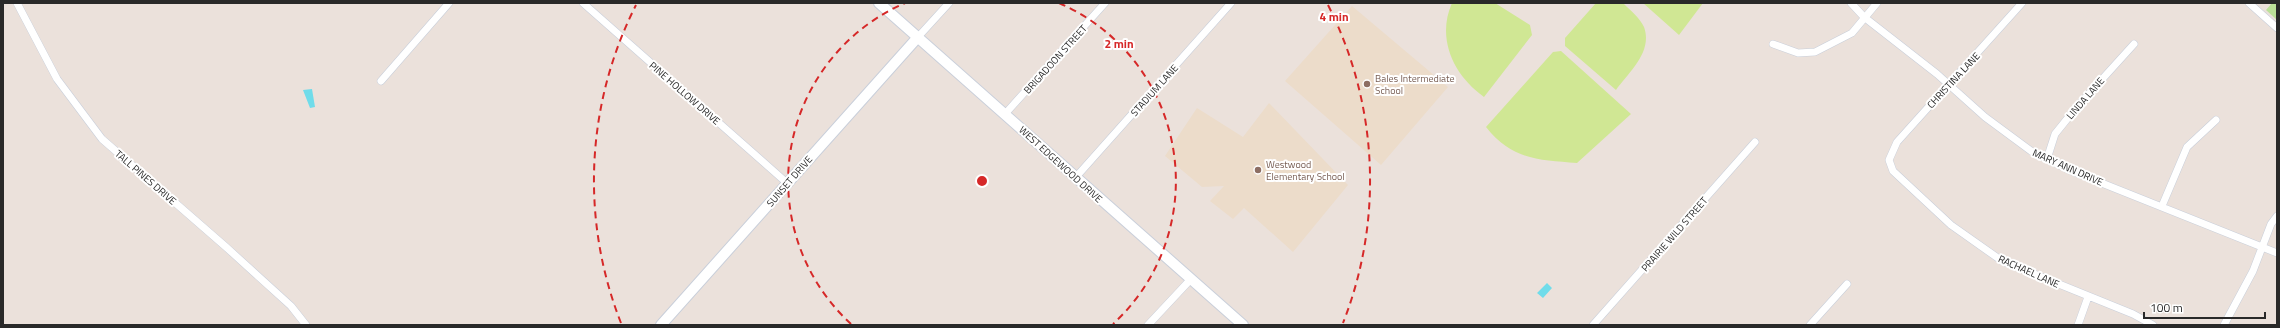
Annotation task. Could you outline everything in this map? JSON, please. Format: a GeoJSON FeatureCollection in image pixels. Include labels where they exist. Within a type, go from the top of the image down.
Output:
{"type":"FeatureCollection","features":[{"type":"Feature","properties":{"kind":"main road","name":"WEST EDGEWOOD DRIVE"},"geometry":{"type":"LineString","coordinates":[[879,3],[1243,325]]}},
{"type":"Feature","properties":{"kind":"main road","name":"SUNSET DRIVE"},"geometry":{"type":"LineString","coordinates":[[661,325],[918,37]]}},
{"type":"Feature","properties":{"kind":"street","name":"TALL PINES DRIVE"},"geometry":{"type":"LineString","coordinates":[[17,3],[57,79],[102,139],[291,306],[306,325]]}},
{"type":"Feature","properties":{"kind":"street"},"geometry":{"type":"LineString","coordinates":[[381,81],[449,3]]}},
{"type":"Feature","properties":{"kind":"street","name":"PINE HOLLOW DRIVE"},"geometry":{"type":"LineString","coordinates":[[583,3],[787,183]]}},
{"type":"Feature","properties":{"kind":"street"},"geometry":{"type":"LineString","coordinates":[[918,37],[949,3]]}},
{"type":"Feature","properties":{"kind":"street","name":"BRIGADOON STREET"},"geometry":{"type":"LineString","coordinates":[[1005,114],[1106,3]]}},
{"type":"Feature","properties":{"kind":"street","name":"STADIUM LANE"},"geometry":{"type":"LineString","coordinates":[[1076,177],[1231,3]]}},
{"type":"Feature","properties":{"kind":"street","name":"MARY ANN DRIVE"},"geometry":{"type":"LineString","coordinates":[[1852,3],[1864,17],[1985,117],[2031,151],[2069,170],[2277,253]]}},
{"type":"Feature","properties":{"kind":"street"},"geometry":{"type":"LineString","coordinates":[[1773,44],[1798,53],[1815,52],[1852,33],[1877,3]]}},
{"type":"Feature","properties":{"kind":"street","name":"CHRISTINA LANE"},"geometry":{"type":"LineString","coordinates":[[1889,160],[1897,142],[2022,3]]}},
{"type":"Feature","properties":{"kind":"street"},"geometry":{"type":"LineString","coordinates":[[2249,3],[2277,28]]}},
{"type":"Feature","properties":{"kind":"street","name":"LINDA LANE"},"geometry":{"type":"LineString","coordinates":[[2047,159],[2055,134],[2076,108],[2134,44]]}},
{"type":"Feature","properties":{"kind":"street"},"geometry":{"type":"LineString","coordinates":[[2162,206],[2188,146],[2216,120]]}},
{"type":"Feature","properties":{"kind":"street","name":"PRAIRIE WILD STREET"},"geometry":{"type":"LineString","coordinates":[[1593,325],[1755,142]]}},
{"type":"Feature","properties":{"kind":"street","name":"RACHAEL LANE"},"geometry":{"type":"LineString","coordinates":[[1889,160],[1893,170],[1951,225],[2002,261],[2133,314],[2153,325]]}},
{"type":"Feature","properties":{"kind":"street"},"geometry":{"type":"LineString","coordinates":[[2224,325],[2253,271],[2271,224],[2277,216]]}},
{"type":"Feature","properties":{"kind":"street"},"geometry":{"type":"LineString","coordinates":[[1148,325],[1191,279]]}},
{"type":"Feature","properties":{"kind":"street"},"geometry":{"type":"LineString","coordinates":[[1810,325],[1847,284]]}},
{"type":"Feature","properties":{"kind":"street"},"geometry":{"type":"LineString","coordinates":[[2078,325],[2088,297]]}},
{"type":"Feature","properties":{"kind":"shaded area","name":"Bales Intermediate School"},"geometry":{"type":"Polygon","coordinates":[[[1352,6],[1448,87],[1381,165],[1285,81],[1352,6]]]}},
{"type":"Feature","properties":{"kind":"shaded area","name":"Westwood Elementary School"},"geometry":{"type":"Polygon","coordinates":[[[1269,103],[1348,185],[1293,252],[1244,208],[1233,219],[1210,201],[1224,186],[1202,187],[1165,156],[1197,108],[1243,137],[1269,103]]]}},
{"type":"Feature","properties":{"kind":"green space"},"geometry":{"type":"Polygon","coordinates":[[[1452,3],[1495,3],[1530,25],[1532,35],[1484,97],[1464,79],[1456,68],[1451,56],[1447,43],[1446,30],[1452,3]]]}},
{"type":"Feature","properties":{"kind":"green space"},"geometry":{"type":"Polygon","coordinates":[[[1596,3],[1623,3],[1637,17],[1644,27],[1646,36],[1643,53],[1633,69],[1616,90],[1565,46],[1565,38],[1596,3]]]}},
{"type":"Feature","properties":{"kind":"green space"},"geometry":{"type":"Polygon","coordinates":[[[1643,3],[1703,3],[1679,35],[1643,3]]]}},
{"type":"Feature","properties":{"kind":"green space"},"geometry":{"type":"Polygon","coordinates":[[[2272,3],[2277,3],[2277,20],[2266,10],[2272,3]]]}},
{"type":"Feature","properties":{"kind":"green space"},"geometry":{"type":"Polygon","coordinates":[[[1561,51],[1631,114],[1577,163],[1538,159],[1516,152],[1496,138],[1486,127],[1553,52],[1561,51]]]}},
{"type":"Feature","properties":{"kind":"water"},"geometry":{"type":"Polygon","coordinates":[[[312,89],[315,107],[310,108],[303,90],[312,89]]]}},
{"type":"Feature","properties":{"kind":"water"},"geometry":{"type":"Polygon","coordinates":[[[1547,283],[1552,288],[1543,298],[1537,293],[1547,283]]]}},
{"type":"Feature","properties":{"kind":"place","name":"Bales Intermediate School"},"geometry":{"type":"Point","coordinates":[1367,84]}},
{"type":"Feature","properties":{"kind":"place","name":"Westwood Elementary School"},"geometry":{"type":"Point","coordinates":[1258,170]}}]}
